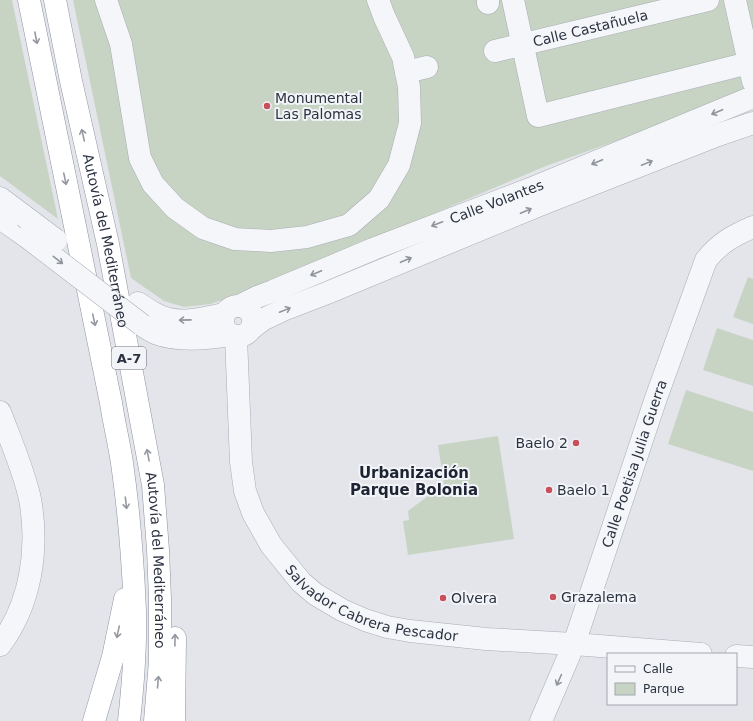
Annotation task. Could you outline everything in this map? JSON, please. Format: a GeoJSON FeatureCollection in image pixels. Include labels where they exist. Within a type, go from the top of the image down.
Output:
{"type":"FeatureCollection","features":[{"type":"Feature","properties":{"kind":"highway","name":"Autovía del Mediterráneo"},"geometry":{"type":"LineString","coordinates":[[29,0],[122,462],[135,612],[134,659],[129,721]]}},
{"type":"Feature","properties":{"kind":"highway","name":"Autovía del Mediterráneo"},"geometry":{"type":"LineString","coordinates":[[55,0],[71,81],[108,244],[153,485],[160,599],[160,661],[155,721]]}},
{"type":"Feature","properties":{"kind":"highway"},"geometry":{"type":"LineString","coordinates":[[158,550],[175,621],[174,721]]}},
{"type":"Feature","properties":{"kind":"highway"},"geometry":{"type":"LineString","coordinates":[[94,721],[113,657],[132,567]]}},
{"type":"Feature","properties":{"kind":"street"},"geometry":{"type":"LineString","coordinates":[[106,0],[122,44],[140,158],[152,184],[175,208],[203,228],[235,239],[271,241],[307,237],[349,225],[379,199],[399,165],[410,123],[409,87],[403,57],[378,0]]}},
{"type":"Feature","properties":{"kind":"street"},"geometry":{"type":"LineString","coordinates":[[513,0],[538,116],[752,85],[735,0]]}},
{"type":"Feature","properties":{"kind":"street","name":"Calle Castañuela"},"geometry":{"type":"LineString","coordinates":[[495,51],[708,0]]}},
{"type":"Feature","properties":{"kind":"street"},"geometry":{"type":"LineString","coordinates":[[406,72],[427,67]]}},
{"type":"Feature","properties":{"kind":"street","name":"Calle Volantes"},"geometry":{"type":"LineString","coordinates":[[239,333],[283,310],[327,293],[564,185],[752,85]]}},
{"type":"Feature","properties":{"kind":"street","name":"Calle Volantes"},"geometry":{"type":"LineString","coordinates":[[26,226],[155,314],[174,320],[193,320],[232,310],[257,297],[373,249],[753,123]]}},
{"type":"Feature","properties":{"kind":"street"},"geometry":{"type":"LineString","coordinates":[[0,198],[26,226],[142,325],[154,333],[171,338],[189,339],[217,338],[239,333]]}},
{"type":"Feature","properties":{"kind":"street"},"geometry":{"type":"LineString","coordinates":[[0,218],[26,226]]}},
{"type":"Feature","properties":{"kind":"street","name":"Calle Poetisa Julia Guerra"},"geometry":{"type":"LineString","coordinates":[[540,721],[574,644],[656,398],[706,260],[715,249],[729,239],[753,227]]}},
{"type":"Feature","properties":{"kind":"street"},"geometry":{"type":"LineString","coordinates":[[232,310],[222,318],[222,323],[224,328],[239,333]]}},
{"type":"Feature","properties":{"kind":"street","name":"Salvador Cabrera Pescador"},"geometry":{"type":"LineString","coordinates":[[239,333],[241,462],[245,492],[252,513],[266,538],[301,582],[315,594],[342,610],[365,620],[387,627],[410,631],[479,638],[688,653]]}},
{"type":"Feature","properties":{"kind":"street"},"geometry":{"type":"LineString","coordinates":[[0,412],[22,470],[30,498],[34,532],[33,553],[28,586],[19,615],[0,645]]}},
{"type":"Feature","properties":{"kind":"street"},"geometry":{"type":"LineString","coordinates":[[737,656],[753,657]]}},
{"type":"Feature","properties":{"kind":"green space"},"geometry":{"type":"Polygon","coordinates":[[[0,0],[12,0],[58,219],[0,176],[0,0]]]}},
{"type":"Feature","properties":{"kind":"green space"},"geometry":{"type":"Polygon","coordinates":[[[73,0],[753,0],[753,92],[546,166],[345,253],[211,304],[184,307],[164,301],[131,278],[73,0]]]}},
{"type":"Feature","properties":{"kind":"green space"},"geometry":{"type":"Polygon","coordinates":[[[748,277],[753,279],[753,324],[733,317],[748,277]]]}},
{"type":"Feature","properties":{"kind":"green space"},"geometry":{"type":"Polygon","coordinates":[[[717,328],[753,340],[753,386],[703,370],[717,328]]]}},
{"type":"Feature","properties":{"kind":"green space"},"geometry":{"type":"Polygon","coordinates":[[[686,390],[753,412],[753,471],[668,444],[686,390]]]}},
{"type":"Feature","properties":{"kind":"green space"},"geometry":{"type":"Polygon","coordinates":[[[498,436],[514,539],[408,555],[403,521],[409,520],[408,511],[444,484],[438,445],[498,436]]]}},
{"type":"Feature","properties":{"kind":"place","name":"Monumental Las Palomas"},"geometry":{"type":"Point","coordinates":[267,106]}},
{"type":"Feature","properties":{"kind":"place","name":"Baelo 2"},"geometry":{"type":"Point","coordinates":[576,443]}},
{"type":"Feature","properties":{"kind":"place","name":"Baelo 1"},"geometry":{"type":"Point","coordinates":[549,490]}},
{"type":"Feature","properties":{"kind":"place","name":"Grazalema"},"geometry":{"type":"Point","coordinates":[553,597]}},
{"type":"Feature","properties":{"kind":"place","name":"Olvera"},"geometry":{"type":"Point","coordinates":[443,598]}},
{"type":"Feature","properties":{"kind":"district","name":"Urbanización Parque Bolonia"},"geometry":{"type":"Point","coordinates":[414,482]}}]}
